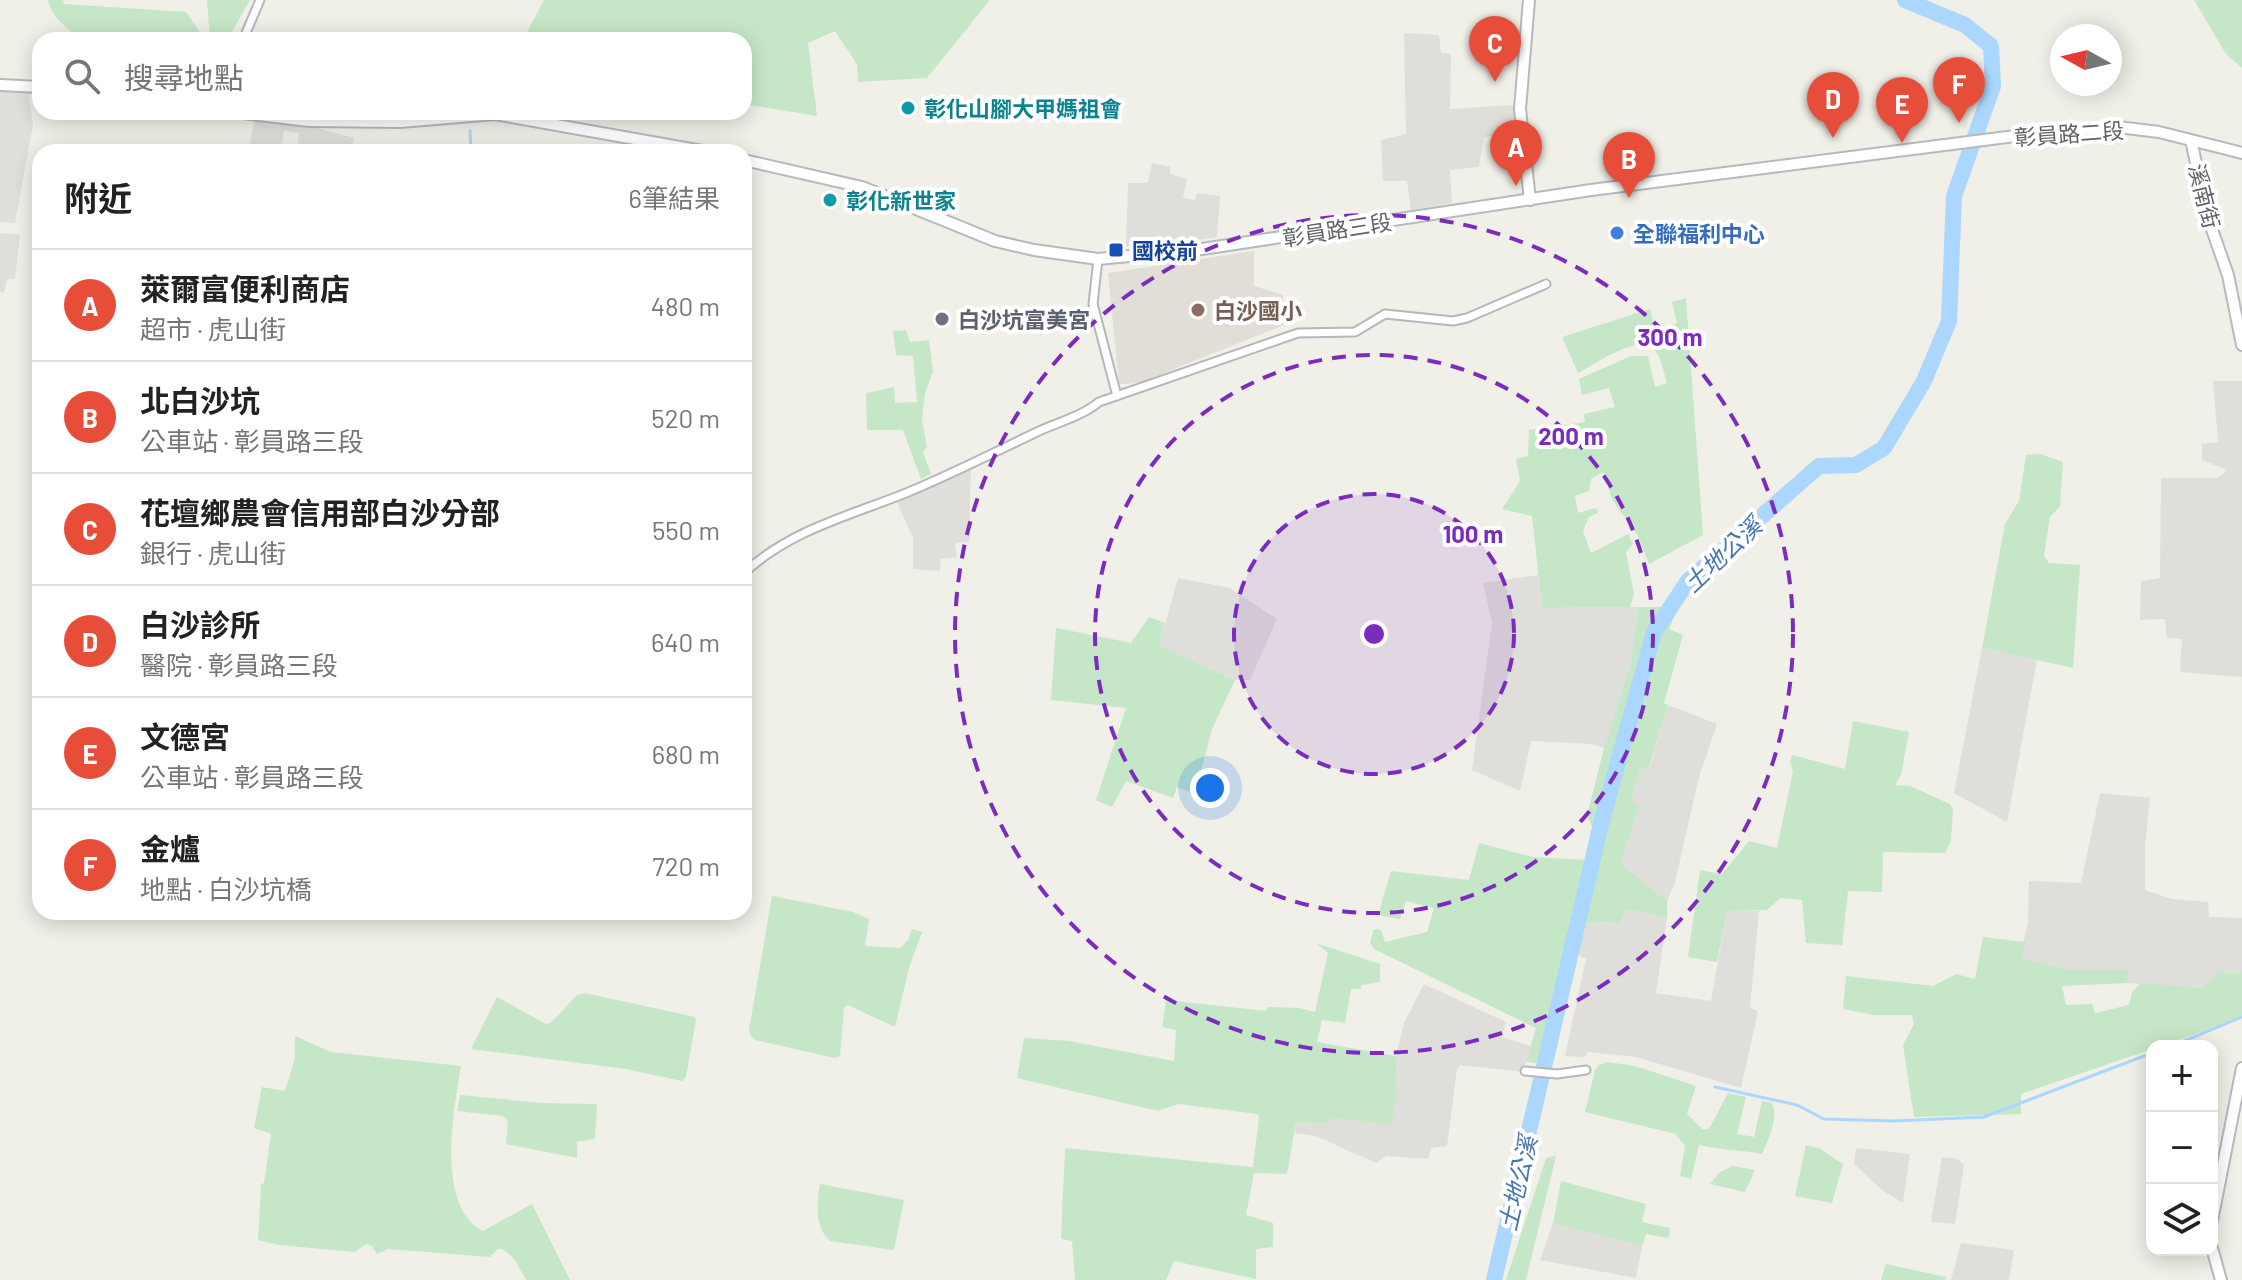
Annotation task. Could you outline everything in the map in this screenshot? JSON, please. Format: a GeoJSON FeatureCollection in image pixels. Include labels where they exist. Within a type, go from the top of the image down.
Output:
{"type":"FeatureCollection","features":[{"type":"Feature","properties":{"kind":"main road"},"geometry":{"type":"LineString","coordinates":[[1529,0],[1520,109],[1530,200]]}},
{"type":"Feature","properties":{"kind":"main road"},"geometry":{"type":"LineString","coordinates":[[0,85],[32,87]]}},
{"type":"Feature","properties":{"kind":"main road"},"geometry":{"type":"LineString","coordinates":[[315,120],[424,120]]}},
{"type":"Feature","properties":{"kind":"main road"},"geometry":{"type":"LineString","coordinates":[[529,120],[663,144]]}},
{"type":"Feature","properties":{"kind":"main road","name":"彰員路二段"},"geometry":{"type":"LineString","coordinates":[[1941,146],[2118,127],[2159,132],[2242,153]]}},
{"type":"Feature","properties":{"kind":"main road","name":"溪南街"},"geometry":{"type":"LineString","coordinates":[[2191,140],[2208,218],[2228,275],[2242,345]]}},
{"type":"Feature","properties":{"kind":"main road","name":"彰員路三段"},"geometry":{"type":"LineString","coordinates":[[752,162],[862,187],[995,241],[1098,259],[1202,249],[1530,200],[1941,146]]}},
{"type":"Feature","properties":{"kind":"main road"},"geometry":{"type":"LineString","coordinates":[[2218,1190],[2242,1068]]}},
{"type":"Feature","properties":{"kind":"main road"},"geometry":{"type":"LineString","coordinates":[[2214,1256],[2221,1280]]}},
{"type":"Feature","properties":{"kind":"street"},"geometry":{"type":"LineString","coordinates":[[246,32],[260,0]]}},
{"type":"Feature","properties":{"kind":"street"},"geometry":{"type":"LineString","coordinates":[[1098,259],[1093,304],[1117,396]]}},
{"type":"Feature","properties":{"kind":"street"},"geometry":{"type":"LineString","coordinates":[[752,566],[770,550],[813,527],[918,488],[1117,396],[1298,333],[1355,332],[1385,314],[1453,321],[1546,284]]}},
{"type":"Feature","properties":{"kind":"street"},"geometry":{"type":"LineString","coordinates":[[1525,1071],[1557,1074],[1586,1070]]}},
{"type":"Feature","properties":{"kind":"shaded area"},"geometry":{"type":"Polygon","coordinates":[[[1404,33],[1439,35],[1441,53],[1451,54],[1450,109],[1515,105],[1519,134],[1484,137],[1479,167],[1450,170],[1452,203],[1411,210],[1407,181],[1383,181],[1381,140],[1406,134],[1404,33]]]}},
{"type":"Feature","properties":{"kind":"shaded area"},"geometry":{"type":"Polygon","coordinates":[[[0,88],[28,89],[33,125],[15,223],[0,222],[0,88]]]}},
{"type":"Feature","properties":{"kind":"shaded area"},"geometry":{"type":"Polygon","coordinates":[[[254,120],[302,124],[354,138],[353,144],[298,144],[299,133],[284,131],[282,144],[250,144],[254,120]]]}},
{"type":"Feature","properties":{"kind":"shaded area"},"geometry":{"type":"Polygon","coordinates":[[[1152,163],[1170,167],[1170,174],[1187,179],[1183,198],[1195,200],[1197,193],[1220,196],[1217,237],[1146,248],[1126,246],[1128,183],[1148,183],[1152,163]]]}},
{"type":"Feature","properties":{"kind":"shaded area"},"geometry":{"type":"Polygon","coordinates":[[[0,233],[20,235],[15,279],[7,279],[4,293],[0,292],[0,233]]]}},
{"type":"Feature","properties":{"kind":"shaded area","name":"白沙國小"},"geometry":{"type":"Polygon","coordinates":[[[1254,251],[1254,286],[1283,295],[1284,325],[1139,383],[1119,384],[1108,273],[1254,251]]]}},
{"type":"Feature","properties":{"kind":"shaded area"},"geometry":{"type":"Polygon","coordinates":[[[2213,381],[2242,381],[2242,677],[2180,672],[2182,639],[2167,638],[2165,619],[2140,620],[2141,581],[2160,578],[2161,478],[2218,478],[2227,470],[2202,460],[2202,444],[2218,442],[2213,381]]]}},
{"type":"Feature","properties":{"kind":"shaded area"},"geometry":{"type":"Polygon","coordinates":[[[971,464],[969,542],[955,543],[957,557],[941,559],[940,571],[913,569],[913,538],[895,498],[971,464]]]}},
{"type":"Feature","properties":{"kind":"shaded area"},"geometry":{"type":"Polygon","coordinates":[[[1538,575],[1542,608],[1638,607],[1631,661],[1604,748],[1591,744],[1531,741],[1520,791],[1472,770],[1492,623],[1483,583],[1538,575]]]}},
{"type":"Feature","properties":{"kind":"shaded area"},"geometry":{"type":"Polygon","coordinates":[[[1178,578],[1230,588],[1277,619],[1250,680],[1235,680],[1159,646],[1178,578]]]}},
{"type":"Feature","properties":{"kind":"shaded area"},"geometry":{"type":"Polygon","coordinates":[[[1982,648],[2037,660],[2007,822],[1954,793],[1982,648]]]}},
{"type":"Feature","properties":{"kind":"shaded area"},"geometry":{"type":"Polygon","coordinates":[[[1668,705],[1717,724],[1699,777],[1675,882],[1667,901],[1621,864],[1639,806],[1631,801],[1641,767],[1649,769],[1668,705]]]}},
{"type":"Feature","properties":{"kind":"shaded area"},"geometry":{"type":"Polygon","coordinates":[[[2100,793],[2150,798],[2145,845],[2145,890],[2172,899],[2208,902],[2209,917],[2242,918],[2242,973],[2219,972],[2202,988],[2127,983],[2128,970],[2073,970],[2020,959],[2028,921],[2029,881],[2081,883],[2100,793]]]}},
{"type":"Feature","properties":{"kind":"shaded area"},"geometry":{"type":"Polygon","coordinates":[[[1626,909],[1667,918],[1656,993],[1711,1001],[1727,911],[1759,911],[1750,1008],[1758,1011],[1741,1088],[1636,1057],[1588,1052],[1584,1057],[1565,1056],[1586,959],[1574,953],[1583,922],[1620,923],[1626,909]]]}},
{"type":"Feature","properties":{"kind":"shaded area"},"geometry":{"type":"Polygon","coordinates":[[[1424,984],[1506,1022],[1502,1037],[1531,1046],[1523,1072],[1460,1065],[1447,1146],[1431,1148],[1428,1159],[1387,1156],[1376,1163],[1316,1136],[1295,1133],[1296,1121],[1327,1123],[1332,1118],[1397,1096],[1396,1056],[1404,1023],[1424,984]]]}},
{"type":"Feature","properties":{"kind":"shaded area"},"geometry":{"type":"Polygon","coordinates":[[[1856,1148],[1910,1154],[1903,1203],[1882,1190],[1854,1164],[1856,1148]]]}},
{"type":"Feature","properties":{"kind":"shaded area"},"geometry":{"type":"Polygon","coordinates":[[[1942,1157],[1958,1159],[1964,1165],[1955,1224],[1931,1222],[1942,1157]]]}},
{"type":"Feature","properties":{"kind":"shaded area"},"geometry":{"type":"Polygon","coordinates":[[[1553,1223],[1642,1246],[1636,1278],[1540,1260],[1553,1223]]]}},
{"type":"Feature","properties":{"kind":"shaded area"},"geometry":{"type":"Polygon","coordinates":[[[1961,1243],[2014,1250],[2009,1280],[1951,1280],[1961,1243]]]}},
{"type":"Feature","properties":{"kind":"green space"},"geometry":{"type":"Polygon","coordinates":[[[48,0],[63,0],[64,4],[186,12],[200,32],[72,32],[57,18],[48,0]]]}},
{"type":"Feature","properties":{"kind":"green space"},"geometry":{"type":"Polygon","coordinates":[[[207,0],[250,0],[232,32],[209,32],[207,0]]]}},
{"type":"Feature","properties":{"kind":"green space"},"geometry":{"type":"Polygon","coordinates":[[[544,0],[990,0],[927,78],[858,82],[857,64],[835,31],[808,43],[817,116],[752,105],[752,32],[527,32],[544,0]]]}},
{"type":"Feature","properties":{"kind":"green space"},"geometry":{"type":"Polygon","coordinates":[[[2194,0],[2242,0],[2242,68],[2226,54],[2194,0]]]}},
{"type":"Feature","properties":{"kind":"green space"},"geometry":{"type":"Polygon","coordinates":[[[1686,298],[1703,535],[1649,564],[1638,536],[1612,499],[1603,472],[1591,479],[1589,491],[1575,496],[1578,513],[1596,508],[1598,513],[1589,517],[1583,531],[1591,553],[1628,534],[1633,544],[1626,552],[1634,594],[1630,607],[1542,608],[1532,516],[1502,509],[1520,481],[1516,459],[1528,456],[1529,430],[1585,422],[1584,414],[1615,407],[1609,388],[1582,395],[1579,379],[1631,356],[1648,356],[1655,387],[1667,383],[1658,355],[1646,345],[1616,352],[1578,373],[1562,337],[1650,309],[1655,330],[1677,323],[1672,302],[1686,298]]]}},
{"type":"Feature","properties":{"kind":"green space"},"geometry":{"type":"Polygon","coordinates":[[[906,330],[910,342],[929,340],[933,372],[925,393],[922,419],[927,447],[923,452],[931,474],[921,479],[903,430],[867,430],[866,393],[894,387],[895,403],[917,402],[913,356],[896,355],[893,331],[906,330]]]}},
{"type":"Feature","properties":{"kind":"green space"},"geometry":{"type":"Polygon","coordinates":[[[2040,454],[2063,462],[2060,506],[2050,517],[2044,556],[2049,563],[2080,565],[2073,668],[1982,648],[2005,524],[2019,501],[2026,455],[2040,454]]]}},
{"type":"Feature","properties":{"kind":"green space"},"geometry":{"type":"Polygon","coordinates":[[[1638,607],[1678,607],[1669,629],[1683,635],[1664,703],[1668,705],[1648,770],[1641,767],[1631,801],[1639,806],[1621,864],[1667,901],[1667,918],[1626,909],[1620,923],[1584,922],[1541,1064],[1526,1062],[1536,1028],[1374,949],[1370,942],[1374,929],[1381,930],[1385,942],[1427,932],[1434,908],[1406,901],[1400,919],[1378,915],[1391,871],[1469,880],[1479,843],[1533,857],[1586,860],[1594,830],[1587,816],[1631,661],[1638,607]]]}},
{"type":"Feature","properties":{"kind":"green space"},"geometry":{"type":"Polygon","coordinates":[[[1149,617],[1165,623],[1159,646],[1235,680],[1212,729],[1195,794],[1177,787],[1173,798],[1126,781],[1112,807],[1096,800],[1126,708],[1051,700],[1056,628],[1131,643],[1149,617]]]}},
{"type":"Feature","properties":{"kind":"green space"},"geometry":{"type":"Polygon","coordinates":[[[1853,721],[1909,732],[1901,775],[1895,785],[1910,786],[1950,804],[1953,809],[1951,841],[1945,853],[1883,852],[1882,892],[1848,891],[1842,945],[1806,943],[1802,900],[1781,898],[1767,910],[1727,911],[1717,962],[1688,957],[1700,870],[1722,874],[1749,841],[1777,848],[1793,771],[1790,762],[1792,755],[1845,769],[1853,721]]]}},
{"type":"Feature","properties":{"kind":"green space"},"geometry":{"type":"Polygon","coordinates":[[[772,896],[853,912],[869,919],[865,946],[900,948],[908,940],[912,929],[922,932],[909,968],[895,1027],[848,1005],[844,1008],[840,1056],[835,1058],[755,1040],[751,1036],[749,1030],[772,896]]]}},
{"type":"Feature","properties":{"kind":"green space"},"geometry":{"type":"Polygon","coordinates":[[[1983,937],[2025,942],[2021,959],[2073,970],[2129,970],[2127,983],[2062,986],[2066,1005],[2092,1004],[2095,1013],[2129,1005],[2132,992],[2140,983],[2202,988],[2219,972],[2242,973],[2242,1014],[2241,1018],[2177,1040],[2146,1040],[2146,1051],[2021,1094],[2021,1114],[1914,1117],[1903,1045],[1914,1024],[1912,1015],[1874,1015],[1843,1009],[1846,976],[1933,986],[1956,974],[1975,979],[1983,937]]]}},
{"type":"Feature","properties":{"kind":"green space"},"geometry":{"type":"Polygon","coordinates":[[[1316,943],[1380,964],[1380,982],[1351,989],[1345,1023],[1322,1020],[1317,1042],[1396,1056],[1397,1096],[1391,1125],[1333,1118],[1327,1123],[1296,1122],[1287,1174],[1254,1173],[1246,1215],[1273,1223],[1273,1247],[1256,1249],[1256,1279],[1174,1261],[1166,1280],[1075,1280],[1072,1241],[1061,1239],[1065,1148],[1253,1167],[1259,1117],[1257,1114],[1178,1104],[1158,1111],[1017,1078],[1024,1038],[1069,1041],[1174,1061],[1176,1030],[1162,1027],[1166,1000],[1266,1011],[1268,1007],[1315,1012],[1328,953],[1316,943]]]}},
{"type":"Feature","properties":{"kind":"green space"},"geometry":{"type":"Polygon","coordinates":[[[585,993],[695,1017],[686,1077],[682,1081],[626,1069],[471,1049],[497,997],[546,1024],[551,1023],[577,995],[585,993]]]}},
{"type":"Feature","properties":{"kind":"green space"},"geometry":{"type":"Polygon","coordinates":[[[295,1036],[331,1052],[461,1066],[451,1155],[458,1201],[468,1219],[483,1231],[532,1204],[570,1280],[526,1280],[515,1260],[503,1249],[498,1249],[490,1257],[388,1249],[377,1254],[367,1244],[354,1252],[258,1240],[261,1184],[264,1183],[271,1134],[254,1128],[262,1087],[285,1091],[295,1058],[295,1036]]]}},
{"type":"Feature","properties":{"kind":"green space"},"geometry":{"type":"Polygon","coordinates":[[[1607,1062],[1635,1066],[1696,1086],[1687,1114],[1702,1129],[1709,1129],[1728,1093],[1746,1097],[1737,1134],[1754,1137],[1762,1101],[1772,1103],[1773,1122],[1762,1154],[1699,1145],[1691,1179],[1680,1176],[1685,1146],[1676,1134],[1585,1112],[1595,1070],[1607,1062]]]}},
{"type":"Feature","properties":{"kind":"green space"},"geometry":{"type":"Polygon","coordinates":[[[460,1095],[543,1103],[597,1104],[595,1139],[577,1142],[577,1158],[506,1144],[508,1121],[503,1116],[457,1111],[460,1095]]]}},
{"type":"Feature","properties":{"kind":"green space"},"geometry":{"type":"Polygon","coordinates":[[[1806,1145],[1819,1148],[1843,1164],[1832,1203],[1795,1196],[1806,1145]]]}},
{"type":"Feature","properties":{"kind":"green space"},"geometry":{"type":"Polygon","coordinates":[[[1556,1156],[1526,1280],[1506,1280],[1546,1158],[1556,1156]]]}},
{"type":"Feature","properties":{"kind":"green space"},"geometry":{"type":"Polygon","coordinates":[[[1733,1166],[1755,1170],[1745,1192],[1710,1184],[1720,1172],[1733,1166]]]}},
{"type":"Feature","properties":{"kind":"green space"},"geometry":{"type":"Polygon","coordinates":[[[1561,1181],[1646,1204],[1642,1222],[1670,1228],[1669,1238],[1646,1234],[1642,1246],[1553,1223],[1561,1181]]]}},
{"type":"Feature","properties":{"kind":"green space"},"geometry":{"type":"Polygon","coordinates":[[[820,1184],[904,1200],[894,1250],[830,1241],[819,1222],[820,1184]]]}},
{"type":"Feature","properties":{"kind":"green space"},"geometry":{"type":"Polygon","coordinates":[[[1886,1264],[1946,1277],[1945,1280],[1881,1280],[1886,1264]]]}},
{"type":"Feature","properties":{"kind":"waterway","name":"土地公溪"},"geometry":{"type":"LineString","coordinates":[[1494,1280],[1601,824],[1654,632],[1688,581],[1819,466],[1856,465],[1884,448],[1924,381],[1949,321],[1954,196],[1993,86],[1991,46],[1965,25],[1905,0]]}},
{"type":"Feature","properties":{"kind":"waterway"},"geometry":{"type":"LineString","coordinates":[[470,131],[471,144]]}},
{"type":"Feature","properties":{"kind":"waterway"},"geometry":{"type":"LineString","coordinates":[[2186,1040],[2242,1017]]}},
{"type":"Feature","properties":{"kind":"waterway"},"geometry":{"type":"LineString","coordinates":[[1715,1087],[1797,1105],[1824,1119],[1894,1121],[1984,1117],[2146,1055]]}},
{"type":"Feature","properties":{"kind":"place","name":"花壇鄉農會信用部白沙分部"},"geometry":{"type":"Point","coordinates":[1495,82]}},
{"type":"Feature","properties":{"kind":"place","name":"彰化山腳大甲媽祖會"},"geometry":{"type":"Point","coordinates":[908,108]}},
{"type":"Feature","properties":{"kind":"place","name":"金爐"},"geometry":{"type":"Point","coordinates":[1959,123]}},
{"type":"Feature","properties":{"kind":"place","name":"白沙診所"},"geometry":{"type":"Point","coordinates":[1833,138]}},
{"type":"Feature","properties":{"kind":"place","name":"文德宮"},"geometry":{"type":"Point","coordinates":[1902,143]}},
{"type":"Feature","properties":{"kind":"place","name":"萊爾富便利商店"},"geometry":{"type":"Point","coordinates":[1516,186]}},
{"type":"Feature","properties":{"kind":"place","name":"北白沙坑"},"geometry":{"type":"Point","coordinates":[1629,198]}},
{"type":"Feature","properties":{"kind":"place","name":"彰化新世家"},"geometry":{"type":"Point","coordinates":[830,200]}},
{"type":"Feature","properties":{"kind":"place","name":"全聯福利中心"},"geometry":{"type":"Point","coordinates":[1617,233]}},
{"type":"Feature","properties":{"kind":"place","name":"國校前"},"geometry":{"type":"Point","coordinates":[1116,250]}},
{"type":"Feature","properties":{"kind":"place","name":"白沙國小"},"geometry":{"type":"Point","coordinates":[1198,310]}},
{"type":"Feature","properties":{"kind":"place","name":"白沙坑富美宮"},"geometry":{"type":"Point","coordinates":[942,319]}}]}
